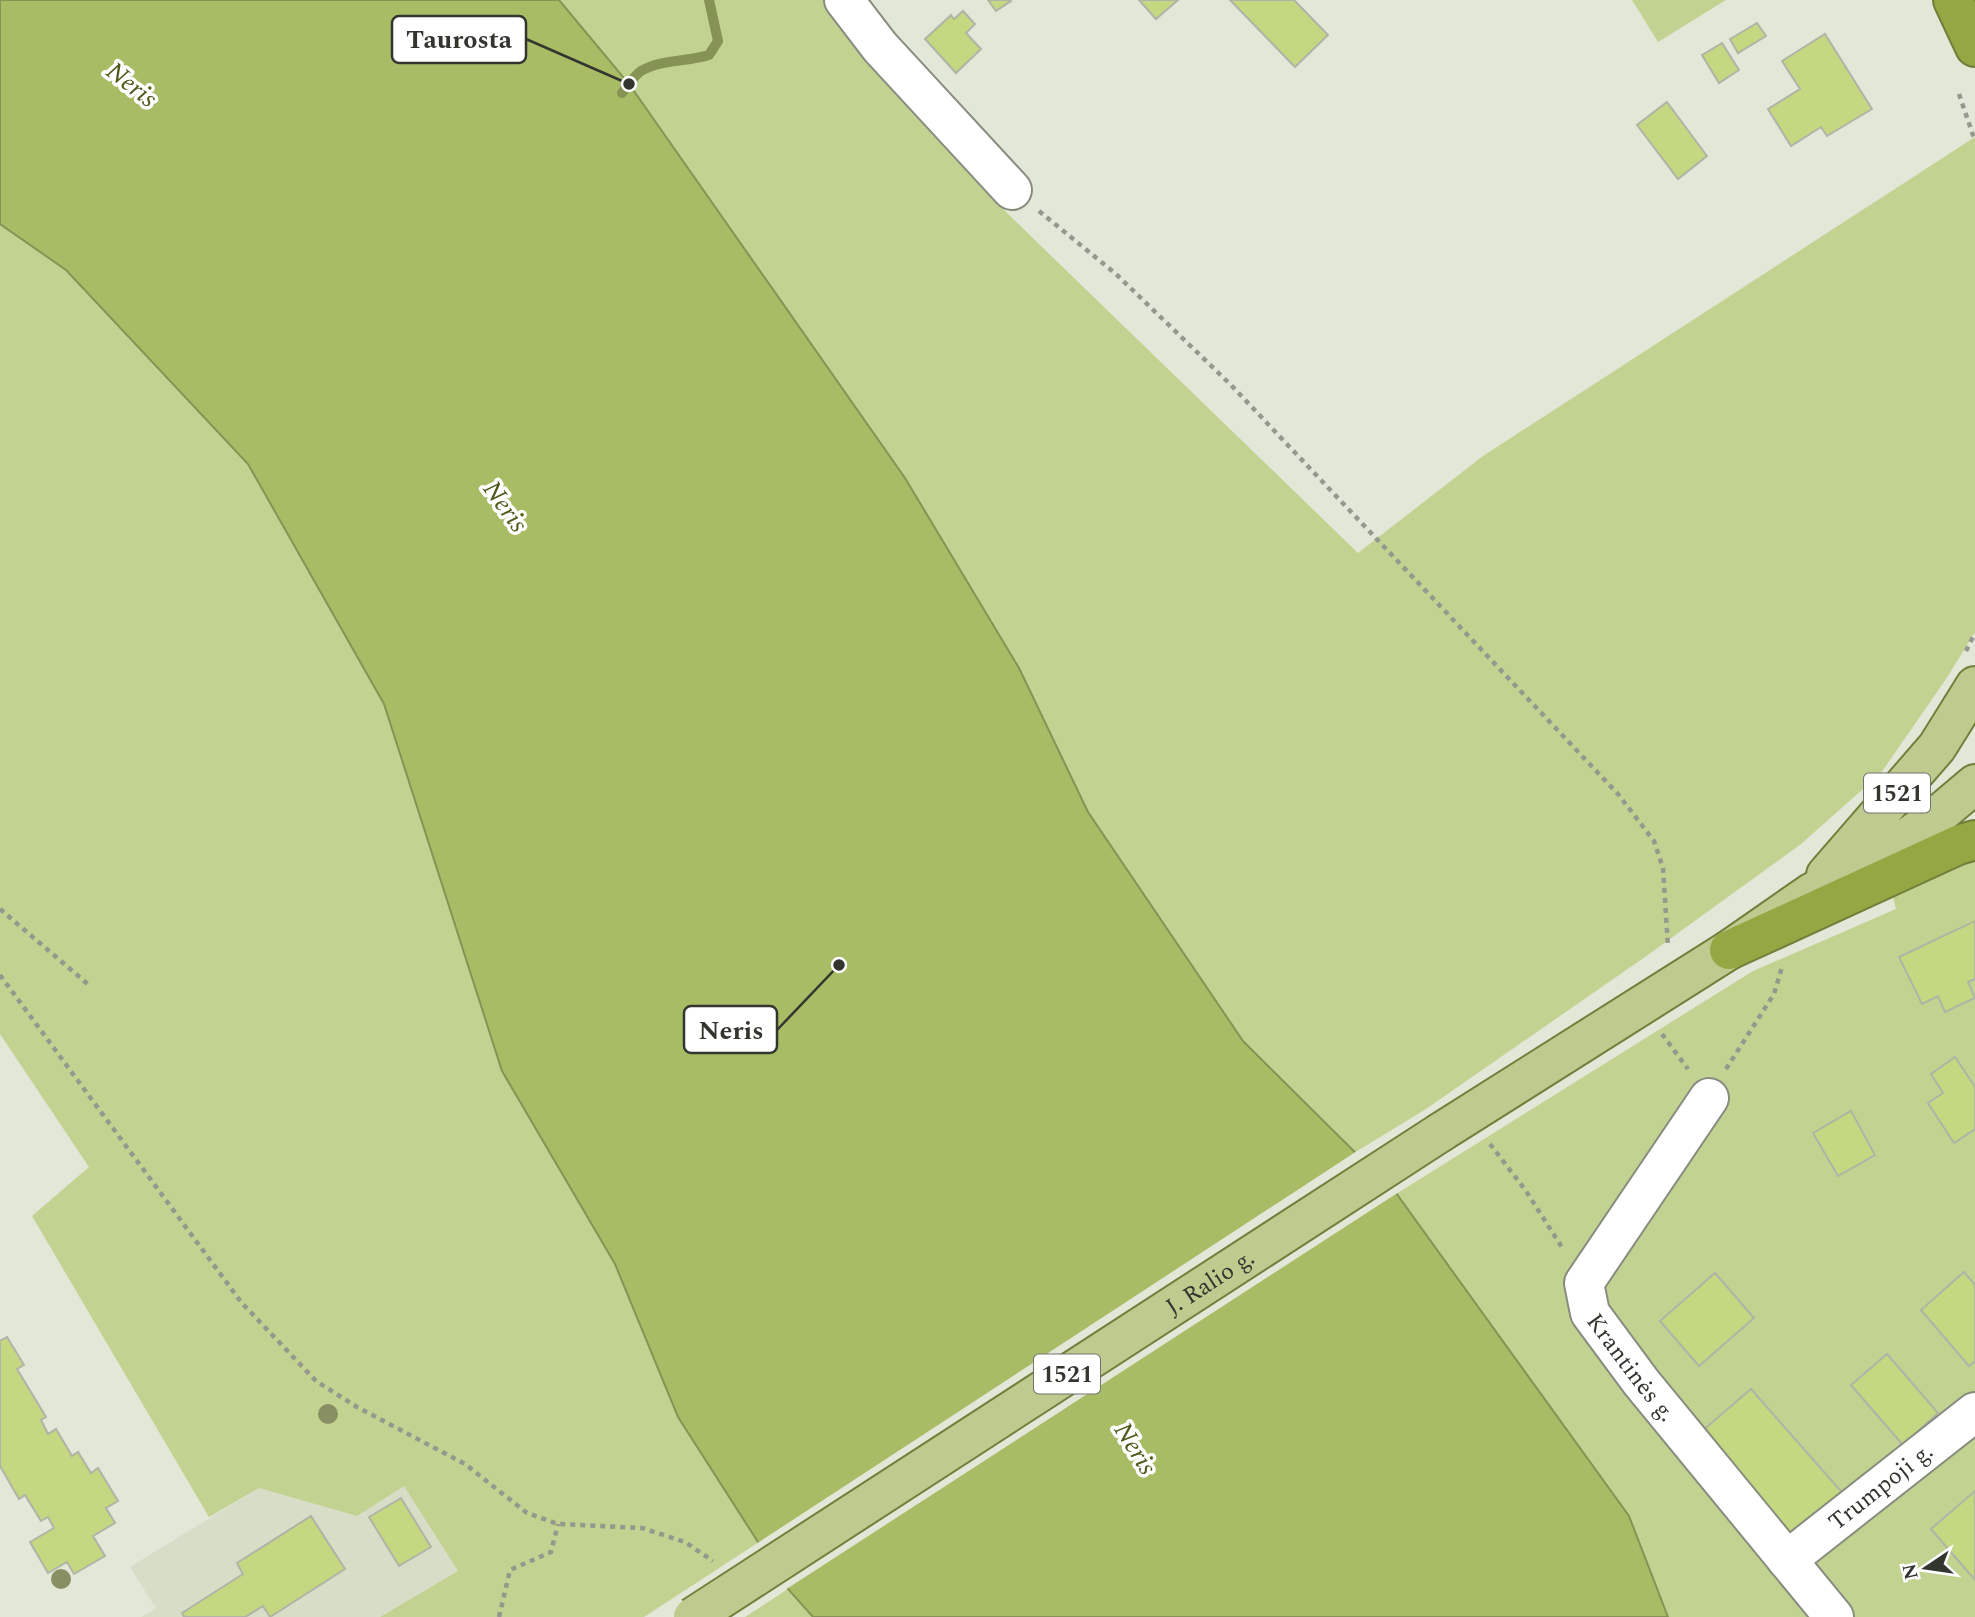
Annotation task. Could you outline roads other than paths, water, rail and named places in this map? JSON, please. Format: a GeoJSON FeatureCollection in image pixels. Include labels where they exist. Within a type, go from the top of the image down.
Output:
{"type":"FeatureCollection","features":[{"type":"Feature","properties":{"kind":"highway"},"geometry":{"type":"LineString","coordinates":[[1953,0],[1975,47]]}},
{"type":"Feature","properties":{"kind":"highway"},"geometry":{"type":"LineString","coordinates":[[1729,950],[1975,839]]}},
{"type":"Feature","properties":{"kind":"main road","name":"1521"},"geometry":{"type":"LineString","coordinates":[[1811,893],[1937,747],[1975,686]]}},
{"type":"Feature","properties":{"kind":"main road","name":"1521"},"geometry":{"type":"LineString","coordinates":[[1729,950],[1811,893],[1887,852],[1936,817],[1975,784]]}},
{"type":"Feature","properties":{"kind":"main road","name":"J. Ralio g."},"geometry":{"type":"LineString","coordinates":[[693,1617],[1441,1132],[1729,950]]}},
{"type":"Feature","properties":{"kind":"street"},"geometry":{"type":"LineString","coordinates":[[844,0],[880,47],[1012,190]]}},
{"type":"Feature","properties":{"kind":"street","name":"Krantinės g."},"geometry":{"type":"LineString","coordinates":[[1709,1098],[1584,1283],[1590,1313],[1641,1382],[1834,1617]]}},
{"type":"Feature","properties":{"kind":"street","name":"Trumpoji g."},"geometry":{"type":"LineString","coordinates":[[1787,1560],[1975,1412]]}},
{"type":"Feature","properties":{"kind":"water"},"geometry":{"type":"Polygon","coordinates":[[[0,0],[559,0],[629,84],[905,478],[1019,668],[1088,812],[1243,1041],[1396,1193],[1629,1516],[1668,1617],[813,1617],[788,1589],[678,1417],[615,1264],[502,1071],[384,704],[248,464],[66,270],[0,224],[0,0]]]}},
{"type":"Feature","properties":{"kind":"waterway"},"geometry":{"type":"LineString","coordinates":[[622,93],[641,71],[649,67],[709,55],[718,41],[709,0]]}},
{"type":"Feature","properties":{"kind":"place","name":"Taurosta"},"geometry":{"type":"Point","coordinates":[629,84]}},
{"type":"Feature","properties":{"kind":"place","name":"Neris"},"geometry":{"type":"Point","coordinates":[839,965]}}]}
